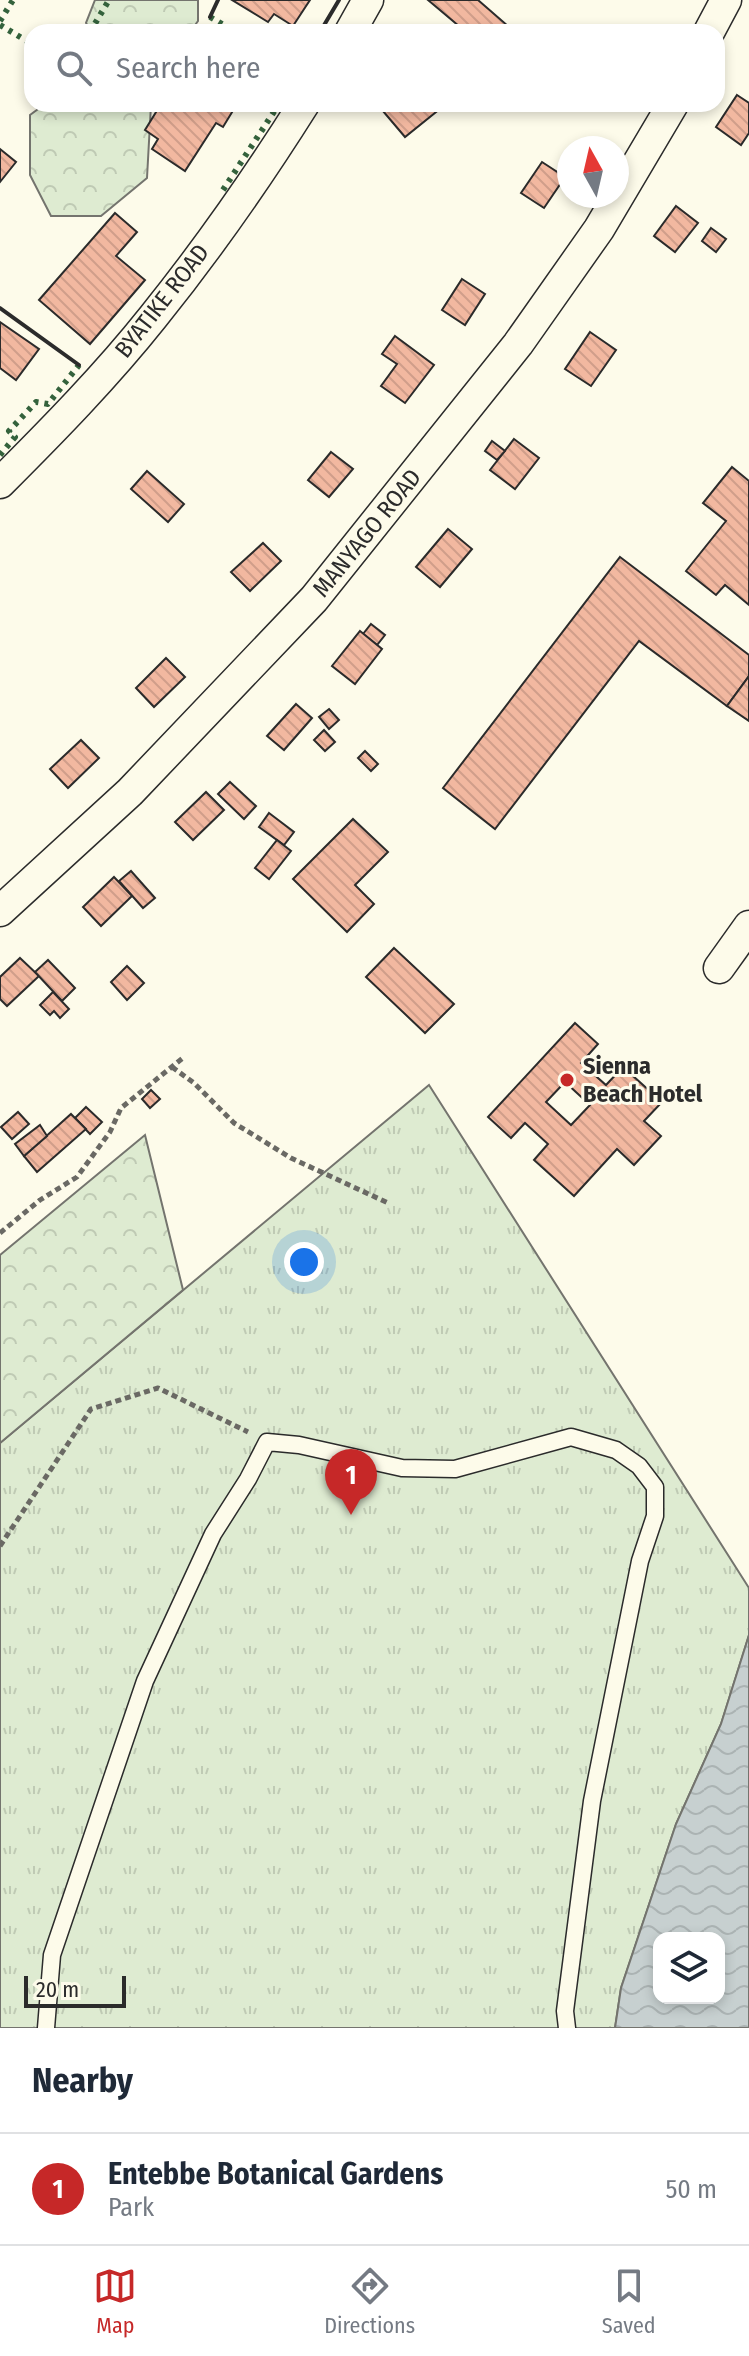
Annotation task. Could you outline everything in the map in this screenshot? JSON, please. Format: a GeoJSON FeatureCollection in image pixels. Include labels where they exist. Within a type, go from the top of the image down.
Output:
{"type":"FeatureCollection","features":[{"type":"Feature","properties":{"kind":"street"},"geometry":{"type":"LineString","coordinates":[[354,24],[368,0]]}},
{"type":"Feature","properties":{"kind":"street"},"geometry":{"type":"LineString","coordinates":[[713,24],[726,0]]}},
{"type":"Feature","properties":{"kind":"street","name":"BYATIKE ROAD"},"geometry":{"type":"LineString","coordinates":[[0,483],[61,422],[152,318],[272,156],[299,112]]}},
{"type":"Feature","properties":{"kind":"street","name":"MANYAGO ROAD"},"geometry":{"type":"LineString","coordinates":[[0,911],[130,792],[314,599],[518,344],[599,229],[668,112]]}},
{"type":"Feature","properties":{"kind":"street"},"geometry":{"type":"LineString","coordinates":[[719,968],[749,926]]}},
{"type":"Feature","properties":{"kind":"lane"},"geometry":{"type":"LineString","coordinates":[[46,2028],[52,1955],[145,1681],[213,1534],[267,1442],[299,1445],[402,1468],[455,1469],[571,1437],[616,1450],[639,1466],[655,1487],[655,1516],[640,1561],[592,1801],[565,2011],[567,2028]]}},
{"type":"Feature","properties":{"kind":"path"},"geometry":{"type":"LineString","coordinates":[[0,1233],[40,1200],[77,1177],[110,1132],[121,1108],[184,1057]]}},
{"type":"Feature","properties":{"kind":"path"},"geometry":{"type":"LineString","coordinates":[[172,1067],[194,1083],[234,1123],[291,1158],[388,1203]]}},
{"type":"Feature","properties":{"kind":"path"},"geometry":{"type":"LineString","coordinates":[[0,1546],[91,1409],[158,1388],[267,1442]]}},
{"type":"Feature","properties":{"kind":"green space"},"geometry":{"type":"Polygon","coordinates":[[[95,0],[198,0],[196,24],[86,23],[95,0]]]}},
{"type":"Feature","properties":{"kind":"green space"},"geometry":{"type":"Polygon","coordinates":[[[34,112],[151,112],[147,178],[101,216],[51,216],[30,175],[30,115],[34,112]]]}},
{"type":"Feature","properties":{"kind":"green space"},"geometry":{"type":"Polygon","coordinates":[[[429,1085],[749,1588],[749,1635],[721,1724],[676,1824],[621,1988],[615,2028],[0,2028],[0,1443],[429,1085]]]}},
{"type":"Feature","properties":{"kind":"green space"},"geometry":{"type":"Polygon","coordinates":[[[145,1135],[183,1290],[0,1443],[0,1255],[145,1135]]]}},
{"type":"Feature","properties":{"kind":"water"},"geometry":{"type":"Polygon","coordinates":[[[749,1635],[749,2028],[615,2028],[621,1988],[676,1824],[721,1724],[749,1635]]]}},
{"type":"Feature","properties":{"kind":"building"},"geometry":{"type":"Polygon","coordinates":[[[232,0],[310,0],[294,24],[274,14],[268,22],[232,0]]]}},
{"type":"Feature","properties":{"kind":"building"},"geometry":{"type":"Polygon","coordinates":[[[428,0],[478,0],[506,24],[456,24],[428,0]]]}},
{"type":"Feature","properties":{"kind":"building"},"geometry":{"type":"Polygon","coordinates":[[[737,95],[749,103],[749,133],[741,145],[716,127],[737,95]]]}},
{"type":"Feature","properties":{"kind":"building"},"geometry":{"type":"Polygon","coordinates":[[[156,112],[232,112],[223,127],[216,123],[185,171],[152,149],[158,139],[145,130],[156,112]]]}},
{"type":"Feature","properties":{"kind":"building"},"geometry":{"type":"Polygon","coordinates":[[[384,112],[436,112],[405,137],[384,112]]]}},
{"type":"Feature","properties":{"kind":"building"},"geometry":{"type":"Polygon","coordinates":[[[0,149],[16,162],[0,182],[0,149]]]}},
{"type":"Feature","properties":{"kind":"building"},"geometry":{"type":"Polygon","coordinates":[[[542,162],[557,172],[557,189],[544,208],[521,193],[542,162]]]}},
{"type":"Feature","properties":{"kind":"building"},"geometry":{"type":"Polygon","coordinates":[[[676,206],[698,223],[675,252],[654,236],[676,206]]]}},
{"type":"Feature","properties":{"kind":"building"},"geometry":{"type":"Polygon","coordinates":[[[115,213],[137,232],[116,256],[145,280],[90,344],[39,300],[115,213]]]}},
{"type":"Feature","properties":{"kind":"building"},"geometry":{"type":"Polygon","coordinates":[[[711,228],[726,239],[716,252],[702,241],[711,228]]]}},
{"type":"Feature","properties":{"kind":"building"},"geometry":{"type":"Polygon","coordinates":[[[462,279],[485,294],[465,325],[442,310],[462,279]]]}},
{"type":"Feature","properties":{"kind":"building"},"geometry":{"type":"Polygon","coordinates":[[[0,322],[39,349],[16,380],[0,368],[0,322]]]}},
{"type":"Feature","properties":{"kind":"building"},"geometry":{"type":"Polygon","coordinates":[[[590,332],[616,350],[591,386],[565,369],[590,332]]]}},
{"type":"Feature","properties":{"kind":"building"},"geometry":{"type":"Polygon","coordinates":[[[395,336],[434,365],[405,403],[381,386],[397,364],[382,354],[395,336]]]}},
{"type":"Feature","properties":{"kind":"building"},"geometry":{"type":"Polygon","coordinates":[[[514,439],[539,458],[515,489],[490,470],[514,439]]]}},
{"type":"Feature","properties":{"kind":"building"},"geometry":{"type":"Polygon","coordinates":[[[492,441],[505,451],[497,460],[485,451],[492,441]]]}},
{"type":"Feature","properties":{"kind":"building"},"geometry":{"type":"Polygon","coordinates":[[[331,452],[353,469],[329,497],[308,480],[331,452]]]}},
{"type":"Feature","properties":{"kind":"building"},"geometry":{"type":"Polygon","coordinates":[[[732,467],[749,481],[749,605],[725,585],[716,595],[686,571],[726,521],[703,503],[732,467]]]}},
{"type":"Feature","properties":{"kind":"building"},"geometry":{"type":"Polygon","coordinates":[[[147,471],[184,504],[168,522],[131,489],[147,471]]]}},
{"type":"Feature","properties":{"kind":"building"},"geometry":{"type":"Polygon","coordinates":[[[448,529],[472,549],[440,587],[416,567],[448,529]]]}},
{"type":"Feature","properties":{"kind":"building"},"geometry":{"type":"Polygon","coordinates":[[[263,543],[281,561],[250,591],[231,572],[263,543]]]}},
{"type":"Feature","properties":{"kind":"building"},"geometry":{"type":"Polygon","coordinates":[[[620,557],[749,655],[749,676],[727,706],[639,641],[495,829],[443,788],[620,557]]]}},
{"type":"Feature","properties":{"kind":"building"},"geometry":{"type":"Polygon","coordinates":[[[371,624],[385,635],[377,645],[363,634],[371,624]]]}},
{"type":"Feature","properties":{"kind":"building"},"geometry":{"type":"Polygon","coordinates":[[[360,631],[382,649],[355,684],[332,666],[360,631]]]}},
{"type":"Feature","properties":{"kind":"building"},"geometry":{"type":"Polygon","coordinates":[[[166,658],[185,677],[154,707],[136,688],[166,658]]]}},
{"type":"Feature","properties":{"kind":"building"},"geometry":{"type":"Polygon","coordinates":[[[749,676],[749,721],[727,706],[749,676]]]}},
{"type":"Feature","properties":{"kind":"building"},"geometry":{"type":"Polygon","coordinates":[[[296,704],[312,718],[284,750],[267,736],[296,704]]]}},
{"type":"Feature","properties":{"kind":"building"},"geometry":{"type":"Polygon","coordinates":[[[329,709],[339,720],[329,729],[319,717],[329,709]]]}},
{"type":"Feature","properties":{"kind":"building"},"geometry":{"type":"Polygon","coordinates":[[[324,730],[335,742],[325,751],[314,740],[324,730]]]}},
{"type":"Feature","properties":{"kind":"building"},"geometry":{"type":"Polygon","coordinates":[[[81,740],[99,758],[68,788],[50,769],[81,740]]]}},
{"type":"Feature","properties":{"kind":"building"},"geometry":{"type":"Polygon","coordinates":[[[365,751],[378,764],[371,771],[358,758],[365,751]]]}},
{"type":"Feature","properties":{"kind":"building"},"geometry":{"type":"Polygon","coordinates":[[[230,782],[256,806],[244,819],[218,794],[230,782]]]}},
{"type":"Feature","properties":{"kind":"building"},"geometry":{"type":"Polygon","coordinates":[[[206,792],[224,810],[193,840],[175,822],[206,792]]]}},
{"type":"Feature","properties":{"kind":"building"},"geometry":{"type":"Polygon","coordinates":[[[269,813],[294,832],[284,845],[259,827],[269,813]]]}},
{"type":"Feature","properties":{"kind":"building"},"geometry":{"type":"Polygon","coordinates":[[[353,819],[388,852],[355,885],[374,904],[347,932],[293,879],[353,819]]]}},
{"type":"Feature","properties":{"kind":"building"},"geometry":{"type":"Polygon","coordinates":[[[277,840],[291,851],[269,879],[255,868],[277,840]]]}},
{"type":"Feature","properties":{"kind":"building"},"geometry":{"type":"Polygon","coordinates":[[[131,871],[155,898],[143,908],[119,881],[131,871]]]}},
{"type":"Feature","properties":{"kind":"building"},"geometry":{"type":"Polygon","coordinates":[[[114,877],[132,896],[101,926],[83,907],[114,877]]]}},
{"type":"Feature","properties":{"kind":"building"},"geometry":{"type":"Polygon","coordinates":[[[394,948],[454,1004],[425,1033],[366,977],[394,948]]]}},
{"type":"Feature","properties":{"kind":"building"},"geometry":{"type":"Polygon","coordinates":[[[20,958],[39,976],[7,1006],[0,999],[0,977],[20,958]]]}},
{"type":"Feature","properties":{"kind":"building"},"geometry":{"type":"Polygon","coordinates":[[[48,960],[75,988],[62,1001],[35,972],[48,960]]]}},
{"type":"Feature","properties":{"kind":"building"},"geometry":{"type":"Polygon","coordinates":[[[127,966],[144,983],[127,1000],[111,982],[127,966]]]}},
{"type":"Feature","properties":{"kind":"building"},"geometry":{"type":"Polygon","coordinates":[[[53,992],[69,1009],[60,1018],[54,1011],[50,1015],[40,1005],[53,992]]]}},
{"type":"Feature","properties":{"kind":"building"},"geometry":{"type":"Polygon","coordinates":[[[575,1023],[598,1044],[581,1063],[606,1085],[623,1067],[662,1102],[644,1121],[661,1136],[634,1165],[617,1149],[574,1196],[534,1160],[548,1144],[525,1123],[511,1138],[488,1117],[575,1023]],[[565,1082],[546,1102],[571,1125],[590,1105],[565,1082]]]}},
{"type":"Feature","properties":{"kind":"building"},"geometry":{"type":"Polygon","coordinates":[[[151,1090],[160,1099],[150,1108],[142,1099],[151,1090]]]}},
{"type":"Feature","properties":{"kind":"building"},"geometry":{"type":"Polygon","coordinates":[[[86,1107],[102,1122],[90,1134],[75,1118],[86,1107]]]}},
{"type":"Feature","properties":{"kind":"building"},"geometry":{"type":"Polygon","coordinates":[[[18,1112],[29,1124],[12,1139],[1,1127],[18,1112]]]}},
{"type":"Feature","properties":{"kind":"building"},"geometry":{"type":"Polygon","coordinates":[[[71,1114],[86,1129],[37,1172],[24,1156],[71,1114]]]}},
{"type":"Feature","properties":{"kind":"building"},"geometry":{"type":"Polygon","coordinates":[[[40,1125],[47,1136],[24,1156],[15,1144],[40,1125]]]}},
{"type":"Feature","properties":{"kind":"hedge"},"geometry":{"type":"LineString","coordinates":[[0,21],[13,0]]}},
{"type":"Feature","properties":{"kind":"hedge"},"geometry":{"type":"LineString","coordinates":[[95,24],[109,0]]}},
{"type":"Feature","properties":{"kind":"hedge"},"geometry":{"type":"LineString","coordinates":[[210,17],[222,24]]}},
{"type":"Feature","properties":{"kind":"hedge"},"geometry":{"type":"LineString","coordinates":[[0,25],[24,39]]}},
{"type":"Feature","properties":{"kind":"hedge"},"geometry":{"type":"LineString","coordinates":[[223,190],[274,112]]}},
{"type":"Feature","properties":{"kind":"hedge"},"geometry":{"type":"LineString","coordinates":[[0,455],[15,437],[9,431],[36,402],[48,404],[79,365]]}},
{"type":"Feature","properties":{"kind":"wall"},"geometry":{"type":"LineString","coordinates":[[210,17],[218,0]]}},
{"type":"Feature","properties":{"kind":"wall"},"geometry":{"type":"LineString","coordinates":[[325,24],[339,0]]}},
{"type":"Feature","properties":{"kind":"wall"},"geometry":{"type":"LineString","coordinates":[[0,308],[79,365]]}},
{"type":"Feature","properties":{"kind":"place","name":"Sienna Beach Hotel"},"geometry":{"type":"Point","coordinates":[567,1080]}},
{"type":"Feature","properties":{"kind":"place","name":"Entebbe Botanical Gardens"},"geometry":{"type":"Point","coordinates":[351,1515]}}]}
